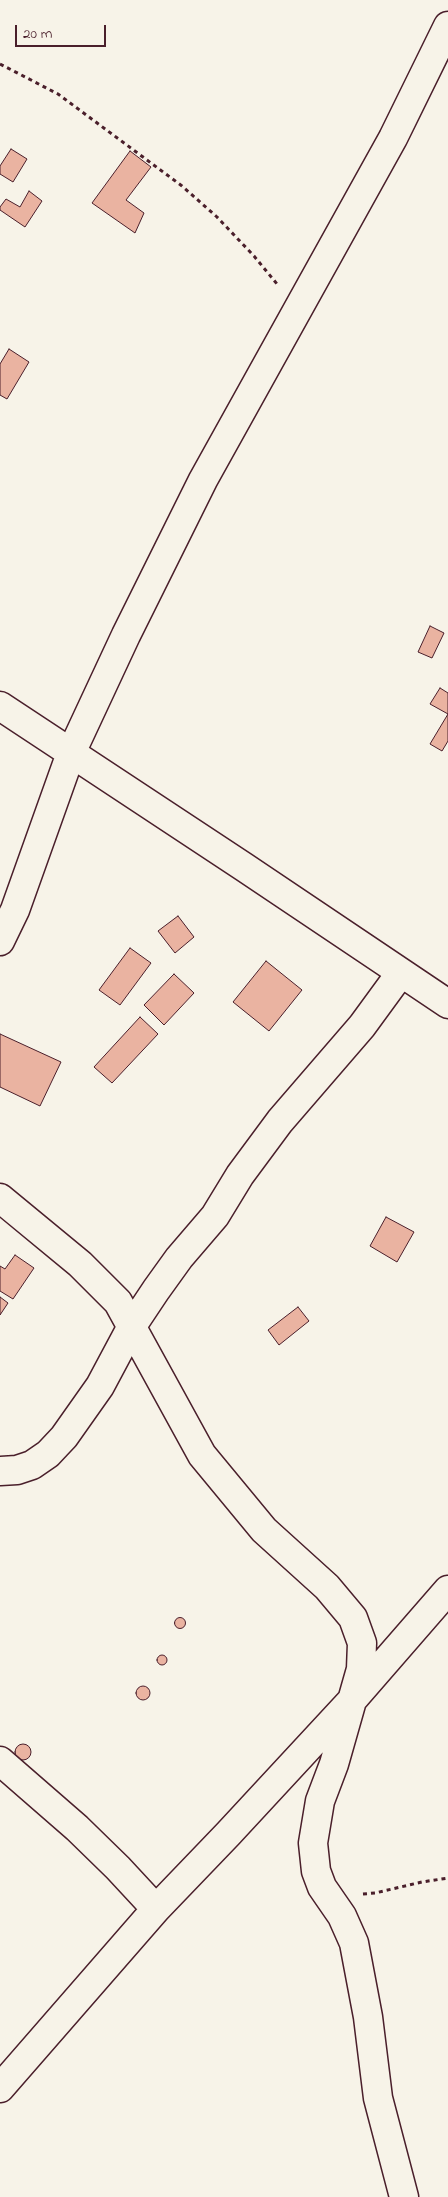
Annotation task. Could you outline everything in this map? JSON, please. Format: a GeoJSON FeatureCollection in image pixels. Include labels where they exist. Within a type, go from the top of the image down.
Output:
{"type":"FeatureCollection","features":[{"type":"Feature","properties":{"kind":"street"},"geometry":{"type":"LineString","coordinates":[[0,941],[15,910],[71,754],[126,635],[203,480],[393,138],[448,26]]}},
{"type":"Feature","properties":{"kind":"street"},"geometry":{"type":"LineString","coordinates":[[0,706],[244,867],[400,974],[448,1004]]}},
{"type":"Feature","properties":{"kind":"street"},"geometry":{"type":"LineString","coordinates":[[0,1471],[17,1470],[32,1465],[48,1454],[64,1437],[100,1386],[132,1326],[179,1258],[215,1216],[240,1175],[280,1121],[362,1026],[400,974]]}},
{"type":"Feature","properties":{"kind":"street"},"geometry":{"type":"LineString","coordinates":[[0,1198],[80,1264],[118,1302],[202,1455],[264,1530],[327,1587],[353,1618],[362,1643],[361,1669],[334,1764],[320,1801],[313,1843],[316,1871],[328,1895],[342,1916],[354,1943],[368,2017],[378,2098],[404,2197]]}},
{"type":"Feature","properties":{"kind":"street"},"geometry":{"type":"LineString","coordinates":[[0,2088],[156,1909],[354,1698],[448,1590]]}},
{"type":"Feature","properties":{"kind":"street"},"geometry":{"type":"LineString","coordinates":[[0,1761],[77,1828],[156,1909]]}},
{"type":"Feature","properties":{"kind":"path"},"geometry":{"type":"LineString","coordinates":[[0,64],[58,94],[182,186],[217,217],[254,256],[298,310]]}},
{"type":"Feature","properties":{"kind":"path"},"geometry":{"type":"LineString","coordinates":[[328,1895],[375,1893],[448,1878]]}},
{"type":"Feature","properties":{"kind":"building"},"geometry":{"type":"Polygon","coordinates":[[[11,149],[27,159],[13,182],[0,174],[0,166],[11,149]]]}},
{"type":"Feature","properties":{"kind":"building"},"geometry":{"type":"Polygon","coordinates":[[[130,151],[151,167],[126,200],[144,213],[135,233],[92,203],[130,151]]]}},
{"type":"Feature","properties":{"kind":"building"},"geometry":{"type":"Polygon","coordinates":[[[29,191],[42,201],[25,227],[0,210],[0,207],[6,199],[20,207],[29,191]]]}},
{"type":"Feature","properties":{"kind":"building"},"geometry":{"type":"Polygon","coordinates":[[[9,349],[29,362],[7,399],[0,395],[0,364],[9,349]]]}},
{"type":"Feature","properties":{"kind":"building"},"geometry":{"type":"Polygon","coordinates":[[[430,626],[444,633],[432,658],[418,652],[430,626]]]}},
{"type":"Feature","properties":{"kind":"building"},"geometry":{"type":"Polygon","coordinates":[[[440,688],[448,693],[448,714],[430,704],[440,688]]]}},
{"type":"Feature","properties":{"kind":"building"},"geometry":{"type":"Polygon","coordinates":[[[448,714],[448,741],[442,751],[430,744],[448,714]]]}},
{"type":"Feature","properties":{"kind":"building"},"geometry":{"type":"Polygon","coordinates":[[[178,916],[194,937],[175,953],[158,931],[178,916]]]}},
{"type":"Feature","properties":{"kind":"building"},"geometry":{"type":"Polygon","coordinates":[[[130,948],[151,963],[120,1005],[99,990],[130,948]]]}},
{"type":"Feature","properties":{"kind":"building"},"geometry":{"type":"Polygon","coordinates":[[[266,961],[302,990],[269,1031],[233,1002],[266,961]]]}},
{"type":"Feature","properties":{"kind":"building"},"geometry":{"type":"Polygon","coordinates":[[[174,974],[194,993],[164,1025],[144,1005],[174,974]]]}},
{"type":"Feature","properties":{"kind":"building"},"geometry":{"type":"Polygon","coordinates":[[[140,1017],[158,1034],[112,1083],[94,1067],[140,1017]]]}},
{"type":"Feature","properties":{"kind":"building"},"geometry":{"type":"Polygon","coordinates":[[[0,1034],[61,1062],[40,1106],[0,1087],[0,1034]]]}},
{"type":"Feature","properties":{"kind":"building"},"geometry":{"type":"Polygon","coordinates":[[[386,1217],[414,1232],[397,1262],[370,1246],[386,1217]]]}},
{"type":"Feature","properties":{"kind":"building"},"geometry":{"type":"Polygon","coordinates":[[[15,1255],[34,1268],[13,1299],[0,1291],[0,1266],[5,1269],[15,1255]]]}},
{"type":"Feature","properties":{"kind":"building"},"geometry":{"type":"Polygon","coordinates":[[[0,1297],[8,1303],[0,1315],[0,1297]]]}},
{"type":"Feature","properties":{"kind":"building"},"geometry":{"type":"Polygon","coordinates":[[[298,1307],[309,1321],[279,1345],[268,1330],[298,1307]]]}},
{"type":"Feature","properties":{"kind":"building"},"geometry":{"type":"Polygon","coordinates":[[[180,1617],[186,1623],[180,1629],[174,1623],[180,1617]]]}},
{"type":"Feature","properties":{"kind":"building"},"geometry":{"type":"Polygon","coordinates":[[[162,1655],[167,1660],[162,1665],[157,1660],[162,1655]]]}},
{"type":"Feature","properties":{"kind":"building"},"geometry":{"type":"Polygon","coordinates":[[[140,1686],[146,1686],[150,1693],[146,1700],[140,1700],[136,1696],[136,1690],[140,1686]]]}},
{"type":"Feature","properties":{"kind":"building"},"geometry":{"type":"Polygon","coordinates":[[[20,1744],[26,1744],[31,1749],[29,1758],[20,1760],[15,1755],[15,1749],[20,1744]]]}}]}
